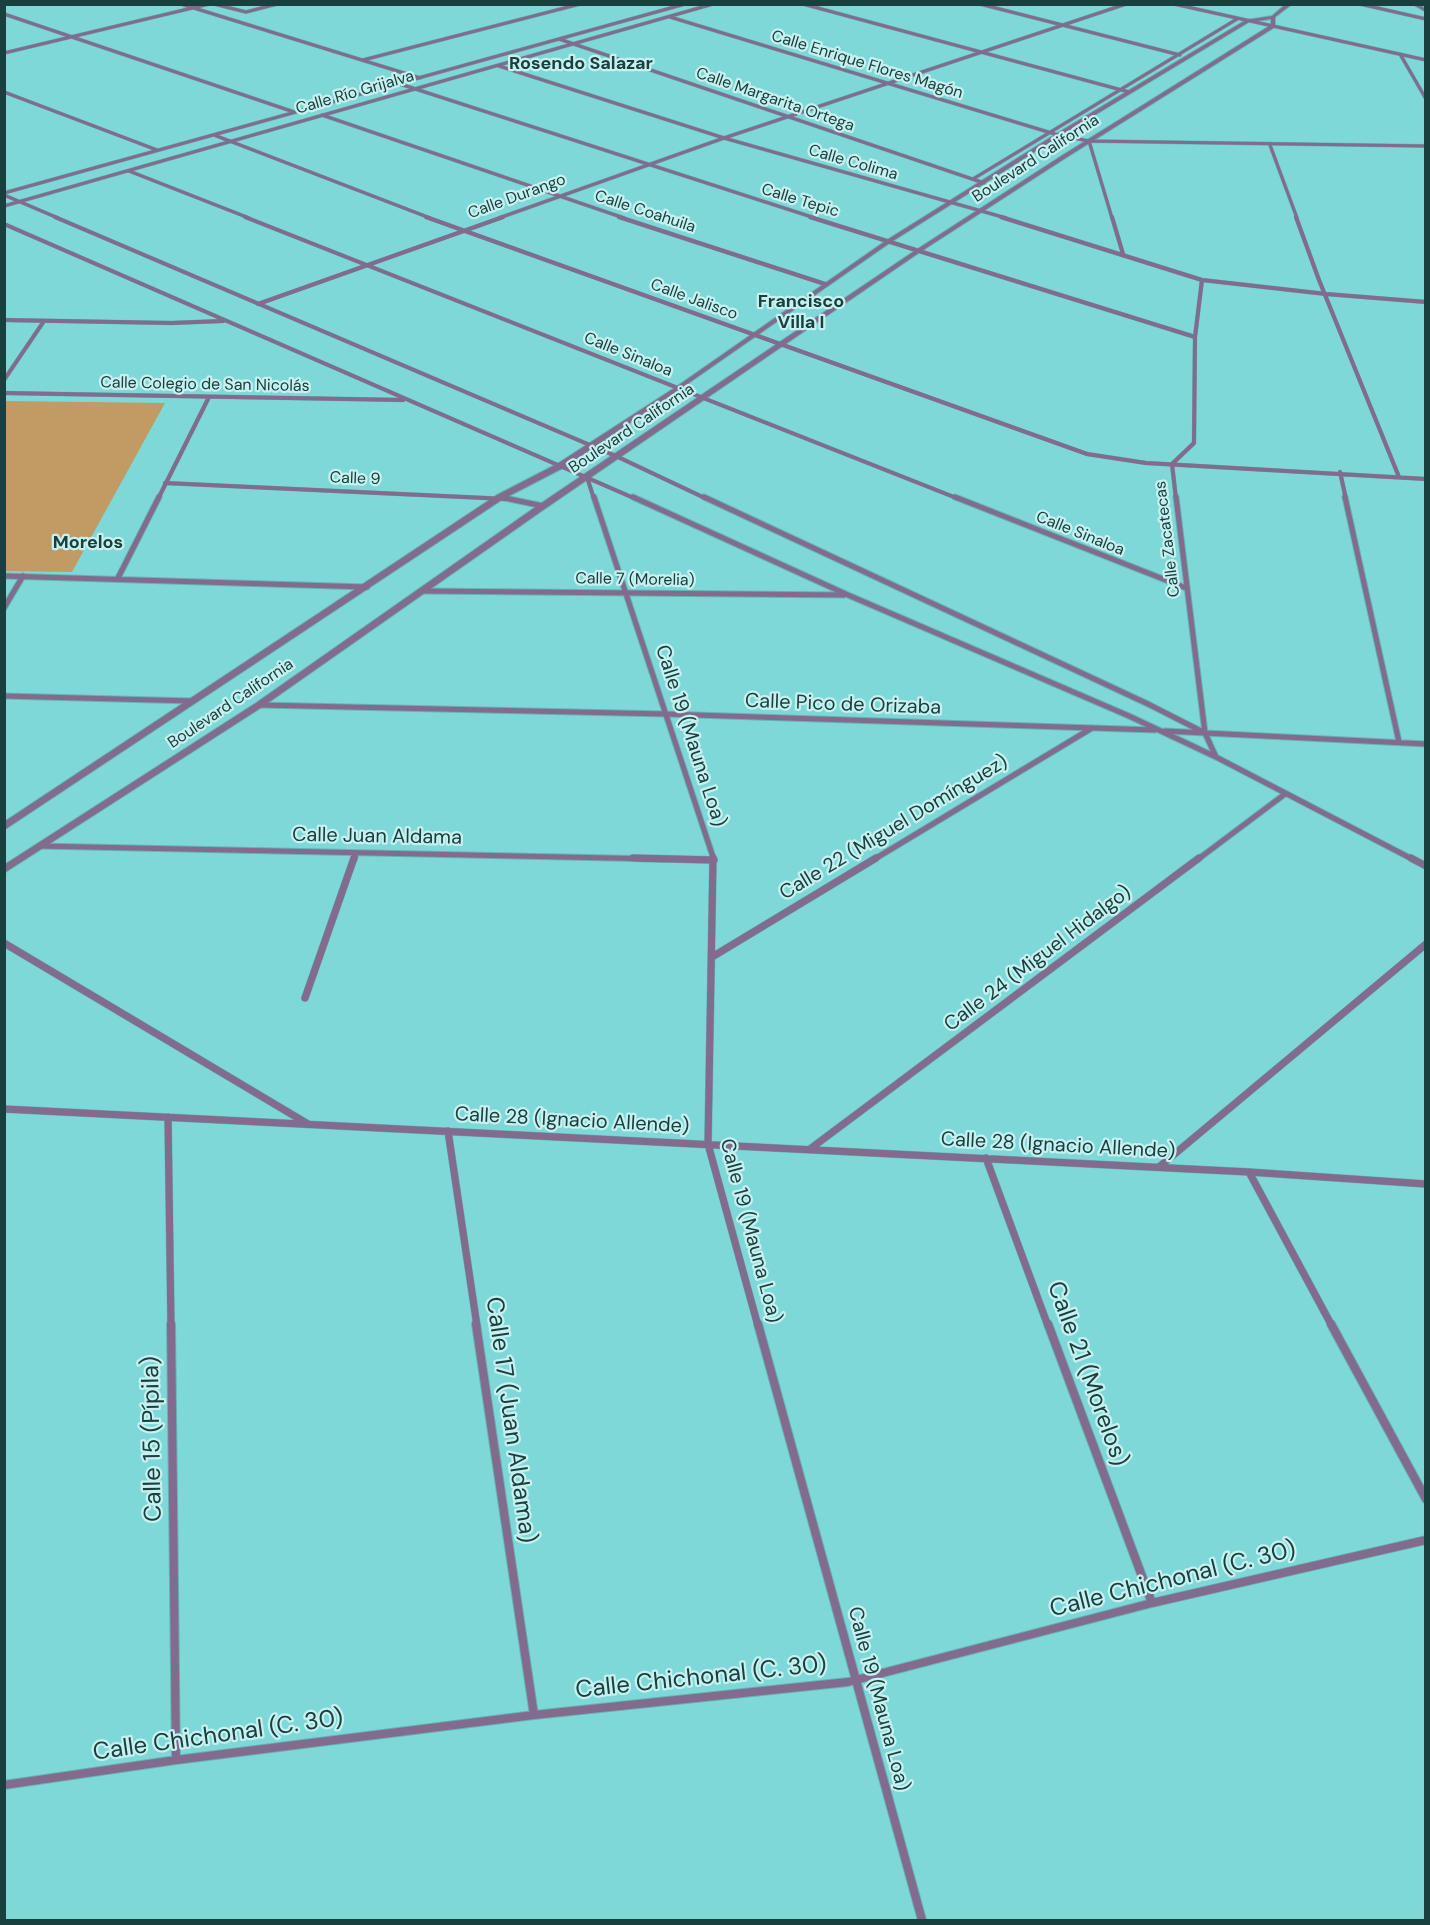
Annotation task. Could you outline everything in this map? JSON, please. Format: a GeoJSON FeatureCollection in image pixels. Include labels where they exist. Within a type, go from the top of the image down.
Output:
{"type":"FeatureCollection","features":[{"type":"Feature","properties":{"kind":"street"},"geometry":{"type":"LineString","coordinates":[[182,4],[421,78]]}},
{"type":"Feature","properties":{"kind":"street"},"geometry":{"type":"LineString","coordinates":[[4,53],[209,4]]}},
{"type":"Feature","properties":{"kind":"street"},"geometry":{"type":"LineString","coordinates":[[214,4],[246,12],[277,4]]}},
{"type":"Feature","properties":{"kind":"street"},"geometry":{"type":"LineString","coordinates":[[363,61],[580,4]]}},
{"type":"Feature","properties":{"kind":"street","name":"Calle Río Grijalva"},"geometry":{"type":"LineString","coordinates":[[4,194],[685,4]]}},
{"type":"Feature","properties":{"kind":"street","name":"Calle Río Grijalva"},"geometry":{"type":"LineString","coordinates":[[4,206],[713,4]]}},
{"type":"Feature","properties":{"kind":"street"},"geometry":{"type":"LineString","coordinates":[[803,4],[1129,92]]}},
{"type":"Feature","properties":{"kind":"street"},"geometry":{"type":"LineString","coordinates":[[980,4],[1185,56]]}},
{"type":"Feature","properties":{"kind":"street","name":"Calle Durango"},"geometry":{"type":"LineString","coordinates":[[258,304],[645,165],[1126,4]]}},
{"type":"Feature","properties":{"kind":"street"},"geometry":{"type":"LineString","coordinates":[[1174,4],[1425,60]]}},
{"type":"Feature","properties":{"kind":"street","name":"Boulevard California"},"geometry":{"type":"LineString","coordinates":[[4,827],[196,702],[500,497],[560,466],[678,388],[825,284],[984,183],[1054,134],[1248,21],[1273,17],[1290,4]]}},
{"type":"Feature","properties":{"kind":"street"},"geometry":{"type":"LineString","coordinates":[[1360,4],[1425,19]]}},
{"type":"Feature","properties":{"kind":"street"},"geometry":{"type":"LineString","coordinates":[[1414,4],[1425,11]]}},
{"type":"Feature","properties":{"kind":"street"},"geometry":{"type":"LineString","coordinates":[[4,14],[295,113]]}},
{"type":"Feature","properties":{"kind":"street","name":"Calle Enrique Flores Magón"},"geometry":{"type":"LineString","coordinates":[[670,17],[1054,134],[1089,141],[1425,146]]}},
{"type":"Feature","properties":{"kind":"street"},"geometry":{"type":"LineString","coordinates":[[1273,17],[1273,26]]}},
{"type":"Feature","properties":{"kind":"street"},"geometry":{"type":"LineString","coordinates":[[973,179],[1054,134],[1119,90],[1185,56],[1237,19]]}},
{"type":"Feature","properties":{"kind":"street","name":"Boulevard California"},"geometry":{"type":"LineString","coordinates":[[4,870],[259,705],[543,506],[918,251],[1273,26]]}},
{"type":"Feature","properties":{"kind":"street","name":"Calle Margarita Ortega"},"geometry":{"type":"LineString","coordinates":[[559,39],[984,183]]}},
{"type":"Feature","properties":{"kind":"street"},"geometry":{"type":"LineString","coordinates":[[1400,54],[1425,99]]}},
{"type":"Feature","properties":{"kind":"street","name":"Calle Colima"},"geometry":{"type":"LineString","coordinates":[[499,66],[724,138],[950,204],[983,211],[1202,280],[1425,302]]}},
{"type":"Feature","properties":{"kind":"street","name":"Calle Tepic"},"geometry":{"type":"LineString","coordinates":[[400,84],[645,165],[1195,337]]}},
{"type":"Feature","properties":{"kind":"street"},"geometry":{"type":"LineString","coordinates":[[4,92],[158,150]]}},
{"type":"Feature","properties":{"kind":"street","name":"Calle Coahuila"},"geometry":{"type":"LineString","coordinates":[[321,114],[556,196],[825,284]]}},
{"type":"Feature","properties":{"kind":"street","name":"Calle Jalisco"},"geometry":{"type":"LineString","coordinates":[[214,135],[461,230],[1088,454],[1117,460],[1425,479]]}},
{"type":"Feature","properties":{"kind":"street"},"geometry":{"type":"LineString","coordinates":[[1089,141],[1123,254]]}},
{"type":"Feature","properties":{"kind":"street"},"geometry":{"type":"LineString","coordinates":[[1270,145],[1398,477]]}},
{"type":"Feature","properties":{"kind":"street","name":"Calle Sinaloa"},"geometry":{"type":"LineString","coordinates":[[129,171],[1186,588]]}},
{"type":"Feature","properties":{"kind":"street"},"geometry":{"type":"LineString","coordinates":[[4,194],[618,457],[1148,704],[1204,733]]}},
{"type":"Feature","properties":{"kind":"street"},"geometry":{"type":"LineString","coordinates":[[4,224],[406,400],[587,476],[848,595],[1160,730],[1425,866]]}},
{"type":"Feature","properties":{"kind":"street","name":"Calle Zacatecas"},"geometry":{"type":"LineString","coordinates":[[1202,280],[1195,337],[1194,443],[1172,464],[1204,733],[1216,757]]}},
{"type":"Feature","properties":{"kind":"street"},"geometry":{"type":"LineString","coordinates":[[4,320],[171,324],[225,321]]}},
{"type":"Feature","properties":{"kind":"street"},"geometry":{"type":"LineString","coordinates":[[4,380],[44,321]]}},
{"type":"Feature","properties":{"kind":"street","name":"Calle Colegio de San Nicolás"},"geometry":{"type":"LineString","coordinates":[[4,393],[406,400]]}},
{"type":"Feature","properties":{"kind":"street"},"geometry":{"type":"LineString","coordinates":[[118,578],[209,397]]}},
{"type":"Feature","properties":{"kind":"street"},"geometry":{"type":"LineString","coordinates":[[1340,472],[1399,742]]}},
{"type":"Feature","properties":{"kind":"street","name":"Calle 19 (Mauna Loa)"},"geometry":{"type":"LineString","coordinates":[[587,476],[714,860],[708,1144],[922,1920]]}},
{"type":"Feature","properties":{"kind":"street","name":"Calle 9"},"geometry":{"type":"LineString","coordinates":[[165,483],[500,497],[543,506]]}},
{"type":"Feature","properties":{"kind":"street"},"geometry":{"type":"LineString","coordinates":[[4,576],[366,587]]}},
{"type":"Feature","properties":{"kind":"street"},"geometry":{"type":"LineString","coordinates":[[4,608],[23,576]]}},
{"type":"Feature","properties":{"kind":"street","name":"Calle 7 (Morelia)"},"geometry":{"type":"LineString","coordinates":[[422,591],[848,595]]}},
{"type":"Feature","properties":{"kind":"street"},"geometry":{"type":"LineString","coordinates":[[4,696],[196,702]]}},
{"type":"Feature","properties":{"kind":"street","name":"Calle Pico de Orizaba"},"geometry":{"type":"LineString","coordinates":[[259,705],[1093,727],[1425,744]]}},
{"type":"Feature","properties":{"kind":"street","name":"Calle 22 (Miguel Domínguez)"},"geometry":{"type":"LineString","coordinates":[[712,957],[1093,727]]}},
{"type":"Feature","properties":{"kind":"street","name":"Calle 24 (Miguel Hidalgo)"},"geometry":{"type":"LineString","coordinates":[[810,1150],[1285,794]]}},
{"type":"Feature","properties":{"kind":"street","name":"Calle Juan Aldama"},"geometry":{"type":"LineString","coordinates":[[39,846],[714,860]]}},
{"type":"Feature","properties":{"kind":"street"},"geometry":{"type":"LineString","coordinates":[[305,998],[356,854]]}},
{"type":"Feature","properties":{"kind":"street"},"geometry":{"type":"LineString","coordinates":[[1412,858],[1425,859]]}},
{"type":"Feature","properties":{"kind":"street"},"geometry":{"type":"LineString","coordinates":[[4,943],[309,1124]]}},
{"type":"Feature","properties":{"kind":"street"},"geometry":{"type":"LineString","coordinates":[[1159,1167],[1425,944]]}},
{"type":"Feature","properties":{"kind":"street","name":"Calle 28 (Ignacio Allende)"},"geometry":{"type":"LineString","coordinates":[[4,1109],[1159,1167],[1425,1184]]}},
{"type":"Feature","properties":{"kind":"street","name":"Calle 15 (Pípila)"},"geometry":{"type":"LineString","coordinates":[[168,1117],[177,1760]]}},
{"type":"Feature","properties":{"kind":"street","name":"Calle 17 (Juan Aldama)"},"geometry":{"type":"LineString","coordinates":[[448,1131],[534,1715]]}},
{"type":"Feature","properties":{"kind":"street","name":"Calle 21 (Morelos)"},"geometry":{"type":"LineString","coordinates":[[986,1158],[1152,1603]]}},
{"type":"Feature","properties":{"kind":"street"},"geometry":{"type":"LineString","coordinates":[[1249,1172],[1425,1499]]}},
{"type":"Feature","properties":{"kind":"street","name":"Calle Chichonal (C. 30)"},"geometry":{"type":"LineString","coordinates":[[4,1785],[177,1760],[534,1715],[856,1680],[1152,1603],[1425,1540]]}},
{"type":"Feature","properties":{"kind":"shaded area"},"geometry":{"type":"Polygon","coordinates":[[[5,401],[165,403],[72,572],[5,571],[5,401]]]}},
{"type":"Feature","properties":{"kind":"district","name":"Rosendo Salazar"},"geometry":{"type":"Point","coordinates":[581,64]}},
{"type":"Feature","properties":{"kind":"district","name":"Francisco Villa I"},"geometry":{"type":"Point","coordinates":[801,312]}},
{"type":"Feature","properties":{"kind":"district","name":"Morelos"},"geometry":{"type":"Point","coordinates":[88,543]}}]}
